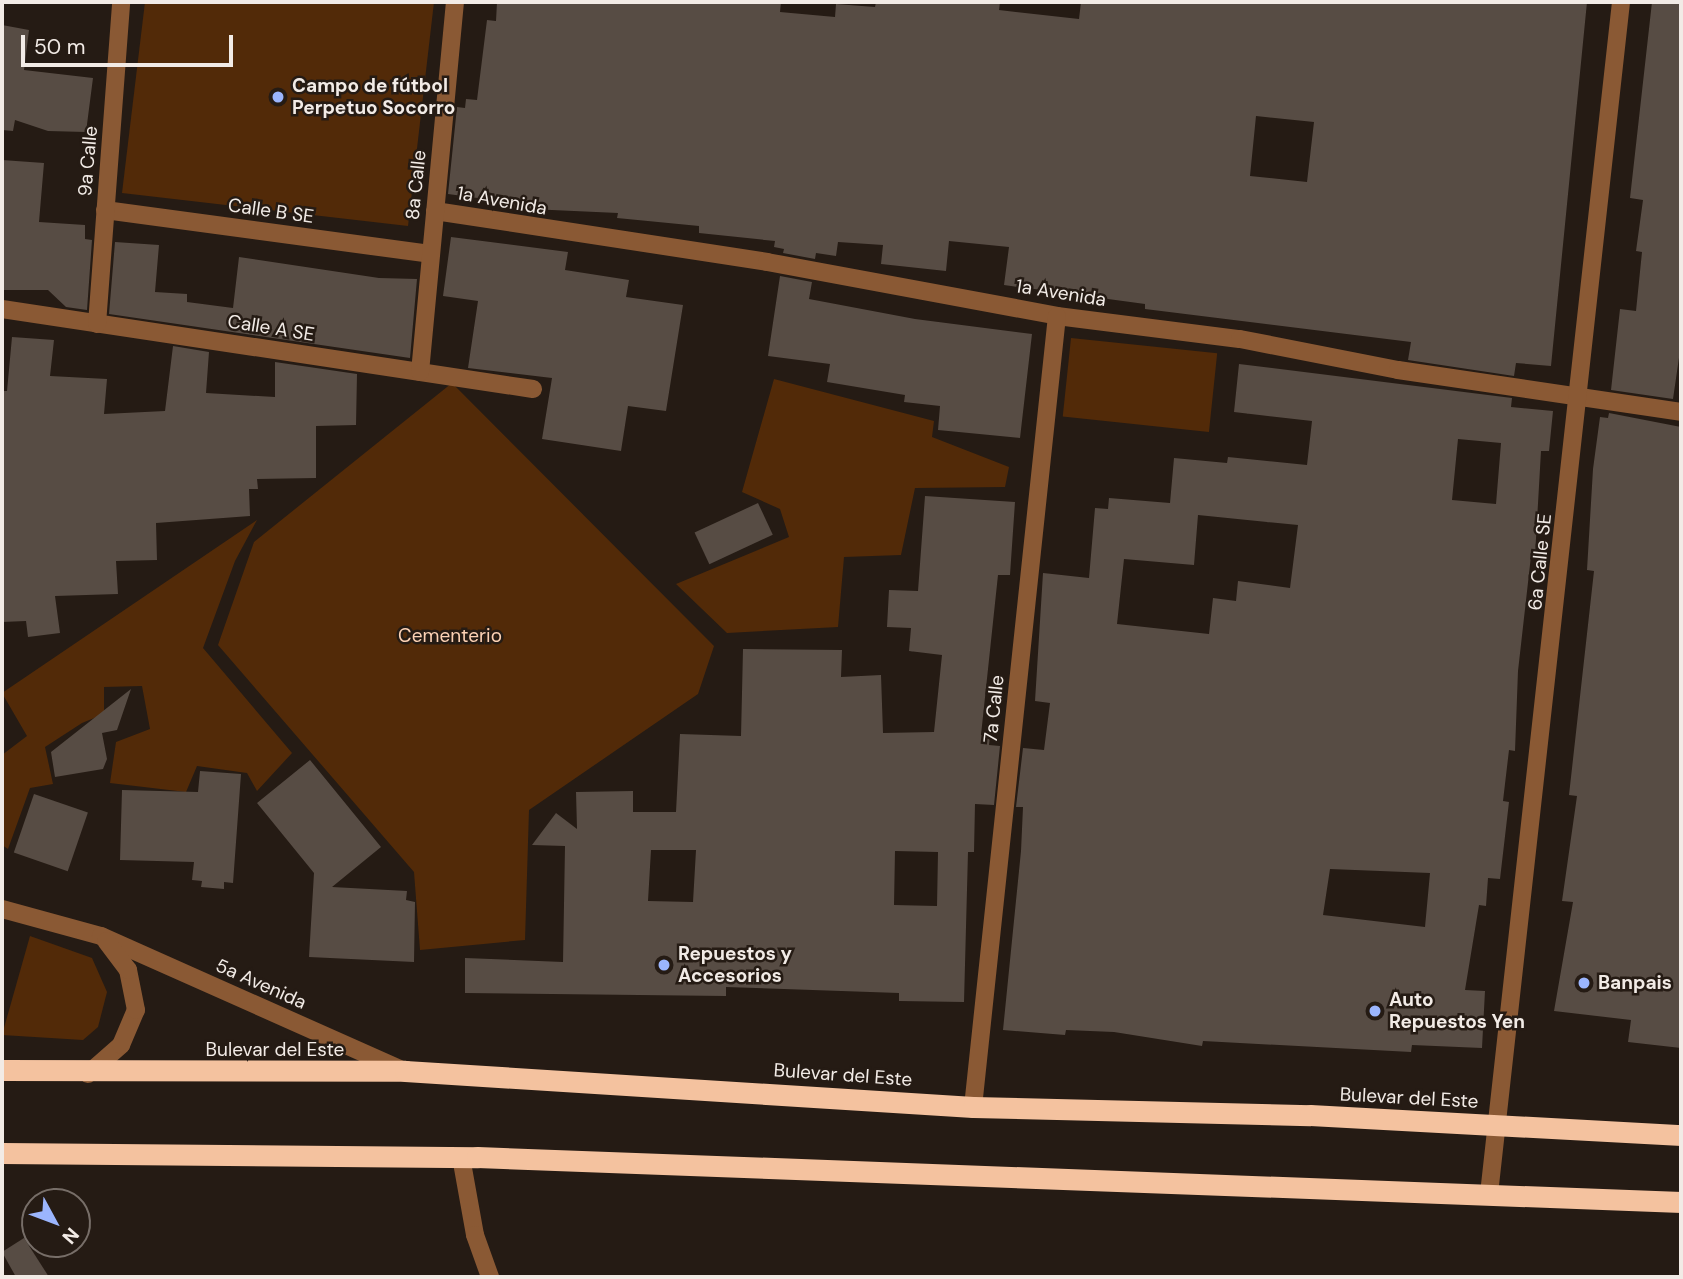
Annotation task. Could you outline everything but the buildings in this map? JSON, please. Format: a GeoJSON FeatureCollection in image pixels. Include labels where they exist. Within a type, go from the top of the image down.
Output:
{"type":"FeatureCollection","features":[{"type":"Feature","properties":{"kind":"highway","name":"Bulevar del Este"},"geometry":{"type":"LineString","coordinates":[[2,1070],[88,1074],[405,1071],[973,1107],[1178,1110],[1681,1135]]}},
{"type":"Feature","properties":{"kind":"highway"},"geometry":{"type":"LineString","coordinates":[[2,1153],[461,1157],[1681,1202]]}},
{"type":"Feature","properties":{"kind":"street","name":"9a Calle"},"geometry":{"type":"LineString","coordinates":[[97,324],[121,2]]}},
{"type":"Feature","properties":{"kind":"street","name":"8a Calle"},"geometry":{"type":"LineString","coordinates":[[420,372],[455,2]]}},
{"type":"Feature","properties":{"kind":"street","name":"6a Calle SE"},"geometry":{"type":"LineString","coordinates":[[1489,1194],[1500,1126],[1621,2]]}},
{"type":"Feature","properties":{"kind":"street","name":"Calle B SE"},"geometry":{"type":"LineString","coordinates":[[105,210],[430,254]]}},
{"type":"Feature","properties":{"kind":"street","name":"1a Avenida"},"geometry":{"type":"LineString","coordinates":[[435,211],[767,262],[1057,316],[1240,339],[1398,370],[1681,412]]}},
{"type":"Feature","properties":{"kind":"street","name":"Calle A SE"},"geometry":{"type":"LineString","coordinates":[[2,309],[533,389]]}},
{"type":"Feature","properties":{"kind":"street","name":"7a Calle"},"geometry":{"type":"LineString","coordinates":[[973,1107],[1057,316]]}},
{"type":"Feature","properties":{"kind":"street","name":"5a Avenida"},"geometry":{"type":"LineString","coordinates":[[2,909],[101,936],[405,1071]]}},
{"type":"Feature","properties":{"kind":"street"},"geometry":{"type":"LineString","coordinates":[[88,1074],[121,1045],[136,1010],[128,970],[101,936]]}},
{"type":"Feature","properties":{"kind":"street"},"geometry":{"type":"LineString","coordinates":[[461,1157],[475,1235],[490,1277]]}},
{"type":"Feature","properties":{"kind":"green space","name":"Campo de fútbol Perpetuo Socorro"},"geometry":{"type":"Polygon","coordinates":[[[145,2],[434,2],[408,226],[122,193],[145,2]]]}},
{"type":"Feature","properties":{"kind":"green space"},"geometry":{"type":"Polygon","coordinates":[[[1071,338],[1217,353],[1209,432],[1063,417],[1071,338]]]}},
{"type":"Feature","properties":{"kind":"green space"},"geometry":{"type":"Polygon","coordinates":[[[774,379],[934,421],[932,437],[1009,467],[1005,487],[915,488],[901,555],[844,557],[838,627],[727,633],[676,584],[789,537],[780,509],[742,492],[774,379]]]}},
{"type":"Feature","properties":{"kind":"green space","name":"Cementerio"},"geometry":{"type":"Polygon","coordinates":[[[452,383],[714,646],[698,694],[529,810],[525,940],[420,950],[414,872],[218,645],[254,542],[452,383]]]}},
{"type":"Feature","properties":{"kind":"green space"},"geometry":{"type":"Polygon","coordinates":[[[257,520],[235,561],[203,648],[292,753],[257,791],[247,773],[197,766],[186,792],[110,783],[116,742],[150,729],[142,686],[104,687],[104,714],[82,723],[45,747],[53,784],[30,788],[8,849],[2,845],[2,755],[27,736],[2,693],[257,520]]]}},
{"type":"Feature","properties":{"kind":"green space"},"geometry":{"type":"Polygon","coordinates":[[[30,936],[92,958],[107,992],[98,1027],[83,1040],[2,1035],[30,936]]]}},
{"type":"Feature","properties":{"kind":"place","name":"Campo de fútbol Perpetuo Socorro"},"geometry":{"type":"Point","coordinates":[278,97]}},
{"type":"Feature","properties":{"kind":"place","name":"Repuestos y Accesorios"},"geometry":{"type":"Point","coordinates":[664,965]}},
{"type":"Feature","properties":{"kind":"place","name":"Banpais"},"geometry":{"type":"Point","coordinates":[1584,983]}},
{"type":"Feature","properties":{"kind":"place","name":"Auto Repuestos Yen"},"geometry":{"type":"Point","coordinates":[1375,1011]}}]}
